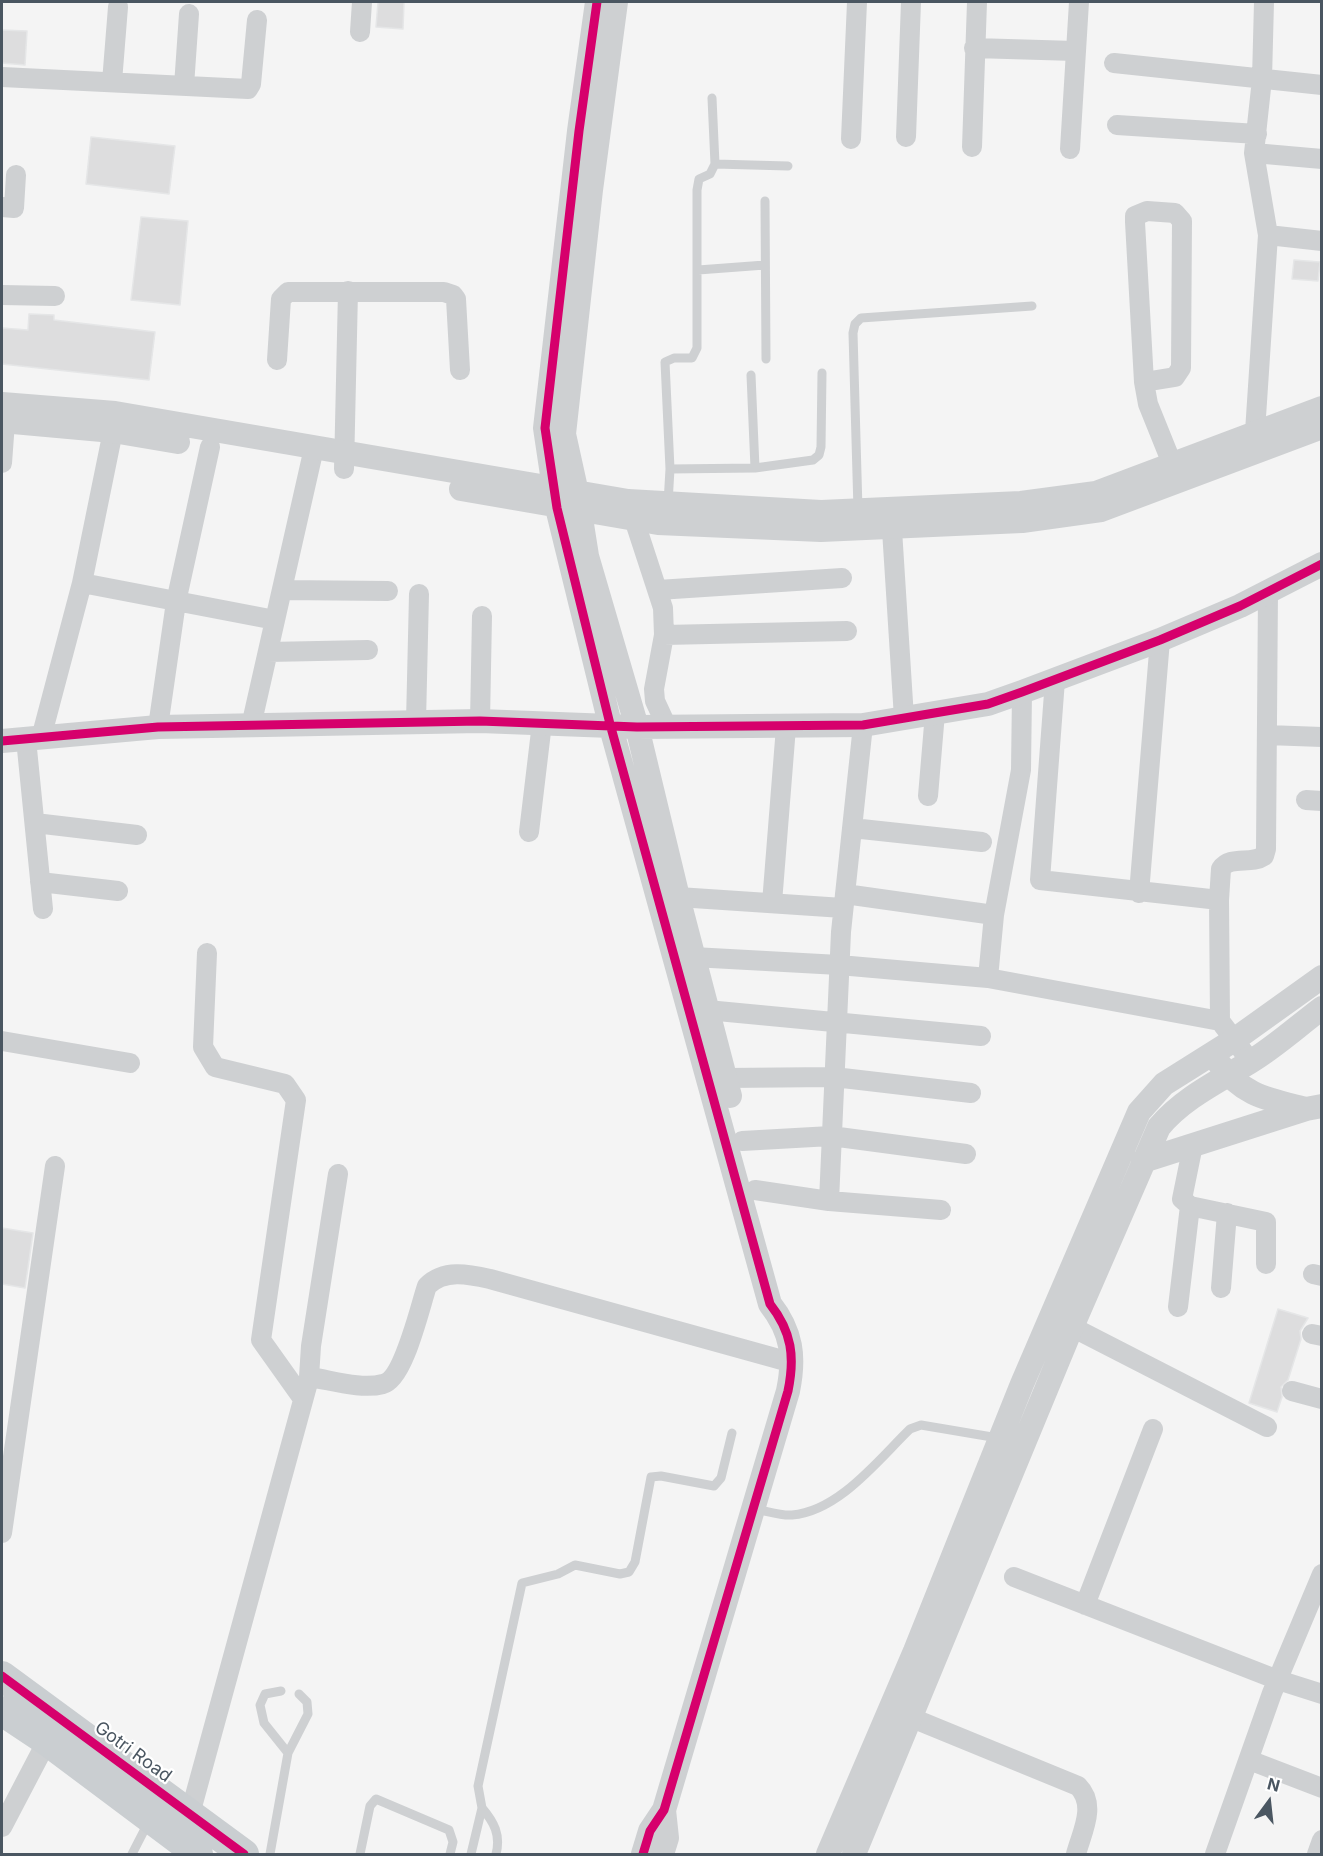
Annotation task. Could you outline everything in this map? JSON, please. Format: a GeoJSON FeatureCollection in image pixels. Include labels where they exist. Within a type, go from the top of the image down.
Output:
{"type":"FeatureCollection","features":[{"type":"Feature","properties":{"kind":"main road","name":"Gotri Road"},"geometry":{"type":"LineString","coordinates":[[2,1676],[244,1854]]}},
{"type":"Feature","properties":{"kind":"main road"},"geometry":{"type":"LineString","coordinates":[[2,1711],[198,1854]]}},
{"type":"Feature","properties":{"kind":"street"},"geometry":{"type":"LineString","coordinates":[[360,32],[362,2]]}},
{"type":"Feature","properties":{"kind":"street"},"geometry":{"type":"LineString","coordinates":[[597,2],[579,130],[545,428],[587,556],[638,728],[693,957],[787,1302],[783,1322]]}},
{"type":"Feature","properties":{"kind":"street"},"geometry":{"type":"LineString","coordinates":[[616,2],[564,416],[567,500],[610,724],[770,1305],[783,1322],[792,1350],[793,1363],[788,1391],[664,1810],[650,1831],[643,1854]]}},
{"type":"Feature","properties":{"kind":"street"},"geometry":{"type":"LineString","coordinates":[[851,139],[857,2]]}},
{"type":"Feature","properties":{"kind":"street"},"geometry":{"type":"LineString","coordinates":[[906,137],[911,2]]}},
{"type":"Feature","properties":{"kind":"street"},"geometry":{"type":"LineString","coordinates":[[972,147],[977,2]]}},
{"type":"Feature","properties":{"kind":"street"},"geometry":{"type":"LineString","coordinates":[[1070,149],[1079,2]]}},
{"type":"Feature","properties":{"kind":"street"},"geometry":{"type":"LineString","coordinates":[[1254,442],[1268,235],[1256,144],[1262,79],[1264,2]]}},
{"type":"Feature","properties":{"kind":"street"},"geometry":{"type":"LineString","coordinates":[[112,82],[118,7]]}},
{"type":"Feature","properties":{"kind":"street"},"geometry":{"type":"LineString","coordinates":[[184,86],[189,14]]}},
{"type":"Feature","properties":{"kind":"street"},"geometry":{"type":"LineString","coordinates":[[2,76],[248,89],[251,84],[257,20]]}},
{"type":"Feature","properties":{"kind":"street"},"geometry":{"type":"LineString","coordinates":[[974,48],[1075,51]]}},
{"type":"Feature","properties":{"kind":"street"},"geometry":{"type":"LineString","coordinates":[[1114,63],[1322,85]]}},
{"type":"Feature","properties":{"kind":"street"},"geometry":{"type":"LineString","coordinates":[[1117,124],[1256,144],[1322,159]]}},
{"type":"Feature","properties":{"kind":"street"},"geometry":{"type":"LineString","coordinates":[[2,207],[14,208],[16,175]]}},
{"type":"Feature","properties":{"kind":"street"},"geometry":{"type":"LineString","coordinates":[[1144,382],[1175,377],[1180,374],[1182,221],[1175,213],[1147,211],[1135,216],[1144,382],[1148,404],[1173,466]]}},
{"type":"Feature","properties":{"kind":"street"},"geometry":{"type":"LineString","coordinates":[[1268,235],[1322,241]]}},
{"type":"Feature","properties":{"kind":"street"},"geometry":{"type":"LineString","coordinates":[[277,360],[280,306],[284,295],[294,290],[453,295],[456,299],[460,370]]}},
{"type":"Feature","properties":{"kind":"street"},"geometry":{"type":"LineString","coordinates":[[345,460],[348,291]]}},
{"type":"Feature","properties":{"kind":"street"},"geometry":{"type":"LineString","coordinates":[[2,295],[56,296]]}},
{"type":"Feature","properties":{"kind":"street"},"geometry":{"type":"LineString","coordinates":[[3,416],[210,447],[345,460],[631,510],[667,505],[821,512],[858,510],[891,518],[1022,521],[1101,510],[1254,442],[1322,408]]}},
{"type":"Feature","properties":{"kind":"street"},"geometry":{"type":"LineString","coordinates":[[3,416],[115,413],[312,456]]}},
{"type":"Feature","properties":{"kind":"street"},"geometry":{"type":"LineString","coordinates":[[2,463],[3,416]]}},
{"type":"Feature","properties":{"kind":"street"},"geometry":{"type":"LineString","coordinates":[[631,510],[658,523],[821,530],[891,518],[1059,500],[1096,493],[1173,466],[1254,442],[1322,428]]}},
{"type":"Feature","properties":{"kind":"street"},"geometry":{"type":"LineString","coordinates":[[43,909],[35,823],[34,738],[82,583],[113,431]]}},
{"type":"Feature","properties":{"kind":"street"},"geometry":{"type":"LineString","coordinates":[[158,728],[176,602],[210,447]]}},
{"type":"Feature","properties":{"kind":"street"},"geometry":{"type":"LineString","coordinates":[[251,726],[312,456]]}},
{"type":"Feature","properties":{"kind":"street"},"geometry":{"type":"LineString","coordinates":[[631,510],[663,608],[664,635],[654,689],[655,701],[667,727]]}},
{"type":"Feature","properties":{"kind":"street"},"geometry":{"type":"LineString","coordinates":[[891,518],[904,718]]}},
{"type":"Feature","properties":{"kind":"street"},"geometry":{"type":"LineString","coordinates":[[2,741],[158,728],[416,722],[610,724],[638,728],[863,725],[988,704],[1160,640],[1322,564]]}},
{"type":"Feature","properties":{"kind":"street"},"geometry":{"type":"LineString","coordinates":[[658,590],[842,578]]}},
{"type":"Feature","properties":{"kind":"street"},"geometry":{"type":"LineString","coordinates":[[82,583],[275,620]]}},
{"type":"Feature","properties":{"kind":"street"},"geometry":{"type":"LineString","coordinates":[[282,590],[388,591]]}},
{"type":"Feature","properties":{"kind":"street"},"geometry":{"type":"LineString","coordinates":[[1251,1062],[1220,1021],[1219,900],[1220,875],[1224,864],[1256,861],[1264,856],[1268,591]]}},
{"type":"Feature","properties":{"kind":"street"},"geometry":{"type":"LineString","coordinates":[[416,722],[419,594]]}},
{"type":"Feature","properties":{"kind":"street"},"geometry":{"type":"LineString","coordinates":[[480,721],[482,616]]}},
{"type":"Feature","properties":{"kind":"street"},"geometry":{"type":"LineString","coordinates":[[664,635],[847,631]]}},
{"type":"Feature","properties":{"kind":"street"},"geometry":{"type":"LineString","coordinates":[[1140,892],[1160,640]]}},
{"type":"Feature","properties":{"kind":"street"},"geometry":{"type":"LineString","coordinates":[[268,651],[368,650]]}},
{"type":"Feature","properties":{"kind":"street"},"geometry":{"type":"LineString","coordinates":[[1055,680],[1040,880],[1219,900]]}},
{"type":"Feature","properties":{"kind":"street"},"geometry":{"type":"LineString","coordinates":[[988,978],[994,915],[1021,770],[1022,692]]}},
{"type":"Feature","properties":{"kind":"street"},"geometry":{"type":"LineString","coordinates":[[928,796],[935,712]]}},
{"type":"Feature","properties":{"kind":"street"},"geometry":{"type":"LineString","coordinates":[[529,832],[542,723]]}},
{"type":"Feature","properties":{"kind":"street"},"geometry":{"type":"LineString","coordinates":[[829,1201],[839,965],[863,725]]}},
{"type":"Feature","properties":{"kind":"street"},"geometry":{"type":"LineString","coordinates":[[772,903],[786,727]]}},
{"type":"Feature","properties":{"kind":"street"},"geometry":{"type":"LineString","coordinates":[[1267,735],[1322,737]]}},
{"type":"Feature","properties":{"kind":"street"},"geometry":{"type":"LineString","coordinates":[[35,823],[137,835]]}},
{"type":"Feature","properties":{"kind":"street"},"geometry":{"type":"LineString","coordinates":[[852,828],[982,842]]}},
{"type":"Feature","properties":{"kind":"street"},"geometry":{"type":"LineString","coordinates":[[40,882],[118,891]]}},
{"type":"Feature","properties":{"kind":"street"},"geometry":{"type":"LineString","coordinates":[[678,897],[772,903],[844,901],[994,915]]}},
{"type":"Feature","properties":{"kind":"street"},"geometry":{"type":"LineString","coordinates":[[207,952],[203,1047],[215,1067],[285,1084],[296,1100],[261,1340],[303,1399]]}},
{"type":"Feature","properties":{"kind":"street"},"geometry":{"type":"LineString","coordinates":[[693,957],[839,965],[988,978],[1220,1021]]}},
{"type":"Feature","properties":{"kind":"street"},"geometry":{"type":"LineString","coordinates":[[828,1854],[1139,1112],[1164,1084],[1234,1040],[1322,977]]}},
{"type":"Feature","properties":{"kind":"street"},"geometry":{"type":"LineString","coordinates":[[854,1854],[1072,1327],[1159,1127],[1170,1114],[1227,1074],[1251,1062],[1322,1008]]}},
{"type":"Feature","properties":{"kind":"street"},"geometry":{"type":"LineString","coordinates":[[707,1010],[981,1036]]}},
{"type":"Feature","properties":{"kind":"street"},"geometry":{"type":"LineString","coordinates":[[2,1041],[130,1063]]}},
{"type":"Feature","properties":{"kind":"street"},"geometry":{"type":"LineString","coordinates":[[1212,1054],[1227,1074],[1252,1094],[1314,1108]]}},
{"type":"Feature","properties":{"kind":"street"},"geometry":{"type":"LineString","coordinates":[[725,1078],[834,1077],[971,1093]]}},
{"type":"Feature","properties":{"kind":"street"},"geometry":{"type":"LineString","coordinates":[[1143,1161],[1314,1108]]}},
{"type":"Feature","properties":{"kind":"street"},"geometry":{"type":"LineString","coordinates":[[742,1141],[831,1136],[966,1154]]}},
{"type":"Feature","properties":{"kind":"street"},"geometry":{"type":"LineString","coordinates":[[1192,1145],[1181,1192],[1182,1199],[1190,1206],[1266,1222],[1266,1264]]}},
{"type":"Feature","properties":{"kind":"street"},"geometry":{"type":"LineString","coordinates":[[2,1533],[55,1166]]}},
{"type":"Feature","properties":{"kind":"street"},"geometry":{"type":"LineString","coordinates":[[190,1815],[309,1377],[310,1353],[338,1174]]}},
{"type":"Feature","properties":{"kind":"street"},"geometry":{"type":"LineString","coordinates":[[755,1190],[829,1201],[941,1210]]}},
{"type":"Feature","properties":{"kind":"street"},"geometry":{"type":"LineString","coordinates":[[1178,1307],[1190,1206]]}},
{"type":"Feature","properties":{"kind":"street"},"geometry":{"type":"LineString","coordinates":[[1221,1288],[1227,1213]]}},
{"type":"Feature","properties":{"kind":"street"},"geometry":{"type":"LineString","coordinates":[[309,1377],[369,1386],[384,1384],[391,1380],[400,1366],[427,1286],[436,1277],[450,1274],[490,1279],[793,1363]]}},
{"type":"Feature","properties":{"kind":"street"},"geometry":{"type":"LineString","coordinates":[[1072,1327],[1267,1427]]}},
{"type":"Feature","properties":{"kind":"street"},"geometry":{"type":"LineString","coordinates":[[1293,1390],[1322,1399]]}},
{"type":"Feature","properties":{"kind":"street"},"geometry":{"type":"LineString","coordinates":[[1085,1605],[1153,1428]]}},
{"type":"Feature","properties":{"kind":"street"},"geometry":{"type":"LineString","coordinates":[[1014,1578],[1278,1680],[1322,1694]]}},
{"type":"Feature","properties":{"kind":"street"},"geometry":{"type":"LineString","coordinates":[[1215,1854],[1278,1680],[1320,1584]]}},
{"type":"Feature","properties":{"kind":"street"},"geometry":{"type":"LineString","coordinates":[[912,1718],[1078,1786],[1087,1794],[1089,1809],[1076,1854]]}},
{"type":"Feature","properties":{"kind":"street"},"geometry":{"type":"LineString","coordinates":[[2,1827],[47,1742]]}},
{"type":"Feature","properties":{"kind":"street"},"geometry":{"type":"LineString","coordinates":[[1249,1760],[1322,1788]]}},
{"type":"Feature","properties":{"kind":"street"},"geometry":{"type":"LineString","coordinates":[[662,1854],[667,1838],[664,1810]]}},
{"type":"Feature","properties":{"kind":"street"},"geometry":{"type":"LineString","coordinates":[[1317,1854],[1322,1840]]}},
{"type":"Feature","properties":{"kind":"lane"},"geometry":{"type":"LineString","coordinates":[[667,505],[670,469],[665,363],[674,358],[692,358],[697,348],[697,190],[699,179],[710,174],[715,164],[712,98]]}},
{"type":"Feature","properties":{"kind":"lane"},"geometry":{"type":"LineString","coordinates":[[715,164],[788,166]]}},
{"type":"Feature","properties":{"kind":"lane"},"geometry":{"type":"LineString","coordinates":[[765,201],[766,359]]}},
{"type":"Feature","properties":{"kind":"lane"},"geometry":{"type":"LineString","coordinates":[[698,270],[765,265]]}},
{"type":"Feature","properties":{"kind":"lane"},"geometry":{"type":"LineString","coordinates":[[858,510],[853,333],[855,324],[861,318],[1032,306]]}},
{"type":"Feature","properties":{"kind":"lane"},"geometry":{"type":"LineString","coordinates":[[670,469],[755,468],[802,462],[819,455],[822,373]]}},
{"type":"Feature","properties":{"kind":"lane"},"geometry":{"type":"LineString","coordinates":[[751,375],[755,468]]}},
{"type":"Feature","properties":{"kind":"lane"},"geometry":{"type":"LineString","coordinates":[[753,1508],[790,1516],[811,1512],[835,1500],[910,1429],[921,1425],[1000,1439]]}},
{"type":"Feature","properties":{"kind":"lane"},"geometry":{"type":"LineString","coordinates":[[471,1854],[482,1808],[478,1786],[522,1583],[558,1574],[575,1565],[620,1574],[629,1572],[635,1562],[651,1477],[661,1476],[714,1486],[721,1478],[732,1433]]}},
{"type":"Feature","properties":{"kind":"lane"},"geometry":{"type":"LineString","coordinates":[[281,1691],[265,1694],[260,1710],[264,1724],[288,1753]]}},
{"type":"Feature","properties":{"kind":"lane"},"geometry":{"type":"LineString","coordinates":[[270,1854],[288,1753],[308,1714],[308,1702],[299,1694]]}},
{"type":"Feature","properties":{"kind":"lane"},"geometry":{"type":"LineString","coordinates":[[360,1854],[370,1806],[376,1799],[449,1830],[453,1842],[450,1854]]}},
{"type":"Feature","properties":{"kind":"lane"},"geometry":{"type":"LineString","coordinates":[[482,1808],[494,1823],[498,1845],[496,1854]]}},
{"type":"Feature","properties":{"kind":"lane"},"geometry":{"type":"LineString","coordinates":[[132,1854],[151,1819]]}},
{"type":"Feature","properties":{"kind":"building"},"geometry":{"type":"Polygon","coordinates":[[[378,2],[404,2],[403,29],[376,27],[378,2]]]}},
{"type":"Feature","properties":{"kind":"building"},"geometry":{"type":"Polygon","coordinates":[[[2,30],[27,31],[25,65],[2,63],[2,30]]]}},
{"type":"Feature","properties":{"kind":"building"},"geometry":{"type":"Polygon","coordinates":[[[91,137],[175,146],[169,194],[86,184],[91,137]]]}},
{"type":"Feature","properties":{"kind":"building"},"geometry":{"type":"Polygon","coordinates":[[[141,217],[188,221],[180,305],[131,300],[141,217]]]}},
{"type":"Feature","properties":{"kind":"building"},"geometry":{"type":"Polygon","coordinates":[[[1294,260],[1320,262],[1318,281],[1292,279],[1294,260]]]}},
{"type":"Feature","properties":{"kind":"building"},"geometry":{"type":"Polygon","coordinates":[[[29,314],[54,315],[54,320],[155,332],[149,380],[2,364],[2,328],[28,330],[29,314]]]}},
{"type":"Feature","properties":{"kind":"building"},"geometry":{"type":"Polygon","coordinates":[[[2,1228],[33,1233],[25,1288],[2,1284],[2,1228]]]}},
{"type":"Feature","properties":{"kind":"building"},"geometry":{"type":"Polygon","coordinates":[[[1278,1309],[1308,1318],[1300,1331],[1301,1339],[1288,1380],[1281,1387],[1282,1397],[1277,1412],[1249,1403],[1278,1309]]]}},
{"type":"Feature","properties":{"kind":"cycle path"},"geometry":{"type":"LineString","coordinates":[[597,2],[579,131],[545,428],[557,508],[610,724],[770,1304],[783,1325],[791,1356],[788,1391],[664,1810],[650,1831],[643,1854]]}},
{"type":"Feature","properties":{"kind":"cycle path"},"geometry":{"type":"LineString","coordinates":[[2,741],[158,727],[480,721],[637,727],[863,725],[988,704],[1160,640],[1240,606],[1322,564]]}},
{"type":"Feature","properties":{"kind":"cycle path"},"geometry":{"type":"LineString","coordinates":[[2,1676],[244,1854]]}}]}
